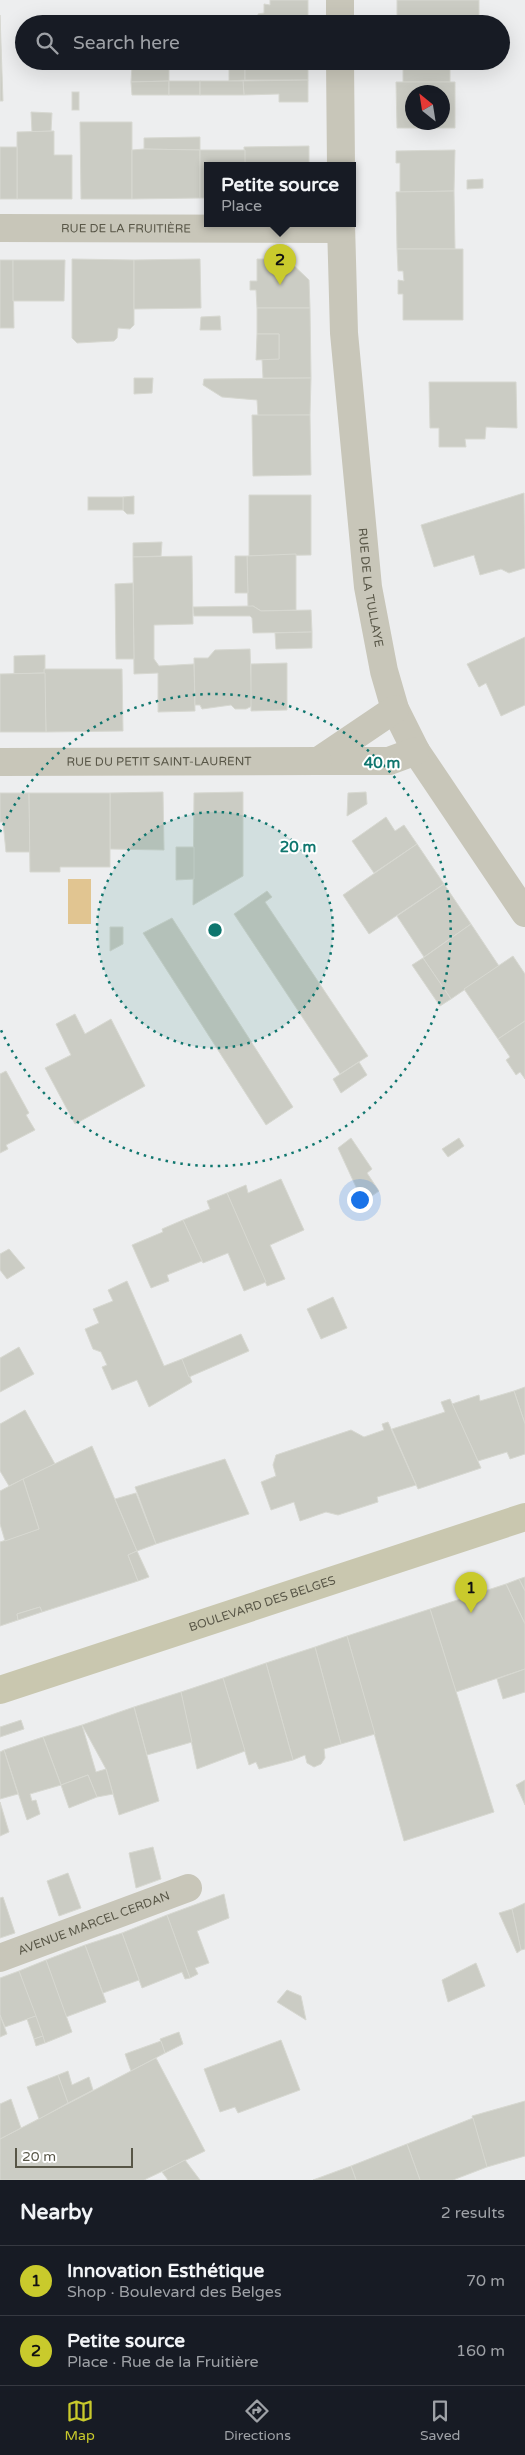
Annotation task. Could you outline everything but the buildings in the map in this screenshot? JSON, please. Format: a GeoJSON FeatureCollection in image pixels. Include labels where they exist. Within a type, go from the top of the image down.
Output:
{"type":"FeatureCollection","features":[{"type":"Feature","properties":{"kind":"main road","name":"BOULEVARD DES BELGES"},"geometry":{"type":"LineString","coordinates":[[0,1690],[525,1517]]}},
{"type":"Feature","properties":{"kind":"street"},"geometry":{"type":"LineString","coordinates":[[340,0],[340,15]]}},
{"type":"Feature","properties":{"kind":"street"},"geometry":{"type":"LineString","coordinates":[[340,70],[341,162]]}},
{"type":"Feature","properties":{"kind":"street","name":"RUE DE LA FRUITIÈRE"},"geometry":{"type":"LineString","coordinates":[[0,228],[204,227]]}},
{"type":"Feature","properties":{"kind":"street","name":"RUE DE LA TULLAYE"},"geometry":{"type":"LineString","coordinates":[[341,227],[344,332],[368,587],[384,671],[395,709],[416,751],[525,912]]}},
{"type":"Feature","properties":{"kind":"street"},"geometry":{"type":"LineString","coordinates":[[318,761],[395,709]]}},
{"type":"Feature","properties":{"kind":"street","name":"RUE DU PETIT SAINT-LAURENT"},"geometry":{"type":"LineString","coordinates":[[0,762],[389,761],[416,751]]}},
{"type":"Feature","properties":{"kind":"street","name":"AVENUE MARCEL CERDAN"},"geometry":{"type":"LineString","coordinates":[[0,1958],[188,1888]]}},
{"type":"Feature","properties":{"kind":"shaded area"},"geometry":{"type":"Polygon","coordinates":[[[68,879],[91,879],[91,924],[68,924],[68,879]]]}},
{"type":"Feature","properties":{"kind":"place","name":"Petite source"},"geometry":{"type":"Point","coordinates":[280,285]}},
{"type":"Feature","properties":{"kind":"place","name":"Innovation Esthétique"},"geometry":{"type":"Point","coordinates":[471,1613]}}]}
